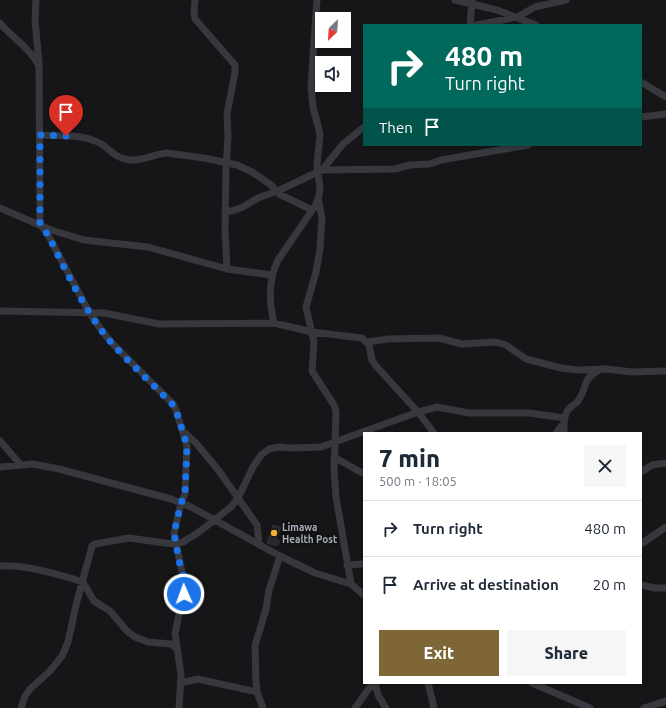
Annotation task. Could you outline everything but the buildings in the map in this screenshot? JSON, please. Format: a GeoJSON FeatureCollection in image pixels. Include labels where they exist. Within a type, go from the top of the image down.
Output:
{"type":"FeatureCollection","features":[{"type":"Feature","properties":{"kind":"street"},"geometry":{"type":"LineString","coordinates":[[36,0],[35,20],[39,66],[40,224],[48,235],[89,312],[110,341],[172,404],[176,410],[187,446],[185,494],[175,524],[174,533],[185,587],[176,625],[176,648],[182,680],[179,708]]}},
{"type":"Feature","properties":{"kind":"street"},"geometry":{"type":"LineString","coordinates":[[195,0],[195,19],[235,65],[235,77],[227,108],[227,269]]}},
{"type":"Feature","properties":{"kind":"street"},"geometry":{"type":"LineString","coordinates":[[274,323],[270,297],[272,274],[278,260],[312,210],[318,198],[320,188],[318,156],[320,134],[313,107],[311,86],[317,0]]}},
{"type":"Feature","properties":{"kind":"street"},"geometry":{"type":"LineString","coordinates":[[455,0],[472,2],[498,10],[534,24]]}},
{"type":"Feature","properties":{"kind":"street"},"geometry":{"type":"LineString","coordinates":[[482,24],[517,17],[536,7],[566,0]]}},
{"type":"Feature","properties":{"kind":"street"},"geometry":{"type":"LineString","coordinates":[[470,24],[472,2]]}},
{"type":"Feature","properties":{"kind":"street"},"geometry":{"type":"LineString","coordinates":[[0,23],[10,34],[24,44],[39,66]]}},
{"type":"Feature","properties":{"kind":"street"},"geometry":{"type":"LineString","coordinates":[[642,83],[666,97]]}},
{"type":"Feature","properties":{"kind":"street"},"geometry":{"type":"LineString","coordinates":[[642,117],[666,114]]}},
{"type":"Feature","properties":{"kind":"street"},"geometry":{"type":"LineString","coordinates":[[320,171],[343,144],[363,128]]}},
{"type":"Feature","properties":{"kind":"street"},"geometry":{"type":"LineString","coordinates":[[40,135],[77,136],[98,141],[118,157],[130,160],[141,159],[159,153],[167,153],[226,162],[252,172],[271,185],[276,192],[312,210]]}},
{"type":"Feature","properties":{"kind":"street"},"geometry":{"type":"LineString","coordinates":[[226,211],[232,211],[320,171],[395,169],[410,165],[430,164],[441,160],[522,146]]}},
{"type":"Feature","properties":{"kind":"street"},"geometry":{"type":"LineString","coordinates":[[318,198],[322,218],[320,249],[316,272],[306,307],[314,348],[312,371],[334,404],[336,412],[334,457],[336,498],[351,584]]}},
{"type":"Feature","properties":{"kind":"street"},"geometry":{"type":"LineString","coordinates":[[0,208],[51,230],[84,240],[148,247],[227,269],[272,274]]}},
{"type":"Feature","properties":{"kind":"street"},"geometry":{"type":"LineString","coordinates":[[0,311],[104,313],[131,317],[159,324],[274,323],[312,332],[362,338],[367,342],[376,366],[418,412],[433,432]]}},
{"type":"Feature","properties":{"kind":"street"},"geometry":{"type":"LineString","coordinates":[[367,342],[388,339],[439,338],[462,344],[496,342],[506,345],[526,359],[571,369],[601,369],[632,372],[666,370]]}},
{"type":"Feature","properties":{"kind":"street"},"geometry":{"type":"LineString","coordinates":[[557,432],[564,420],[569,407],[578,402],[587,379],[592,373],[601,369]]}},
{"type":"Feature","properties":{"kind":"street"},"geometry":{"type":"LineString","coordinates":[[363,432],[418,412],[437,407],[469,413],[529,413],[564,420]]}},
{"type":"Feature","properties":{"kind":"street"},"geometry":{"type":"LineString","coordinates":[[564,420],[564,432]]}},
{"type":"Feature","properties":{"kind":"street"},"geometry":{"type":"LineString","coordinates":[[181,429],[196,443],[219,471],[257,526],[259,544]]}},
{"type":"Feature","properties":{"kind":"street"},"geometry":{"type":"LineString","coordinates":[[21,708],[25,696],[30,689],[50,671],[62,656],[68,642],[90,548],[95,544],[129,538],[176,544],[188,538],[231,507],[238,498],[253,467],[261,455],[269,449],[279,447],[321,447],[363,432]]}},
{"type":"Feature","properties":{"kind":"street"},"geometry":{"type":"LineString","coordinates":[[0,442],[20,464]]}},
{"type":"Feature","properties":{"kind":"street"},"geometry":{"type":"LineString","coordinates":[[334,457],[363,473]]}},
{"type":"Feature","properties":{"kind":"street"},"geometry":{"type":"LineString","coordinates":[[642,471],[652,465],[666,463]]}},
{"type":"Feature","properties":{"kind":"street"},"geometry":{"type":"LineString","coordinates":[[0,467],[33,464],[59,469],[171,499],[191,507],[280,556],[315,573],[351,584],[363,594]]}},
{"type":"Feature","properties":{"kind":"street"},"geometry":{"type":"LineString","coordinates":[[185,494],[191,507]]}},
{"type":"Feature","properties":{"kind":"street"},"geometry":{"type":"LineString","coordinates":[[642,543],[666,527]]}},
{"type":"Feature","properties":{"kind":"street"},"geometry":{"type":"LineString","coordinates":[[263,708],[257,692],[255,646],[266,609],[269,590],[280,556]]}},
{"type":"Feature","properties":{"kind":"street"},"geometry":{"type":"LineString","coordinates":[[347,565],[363,564]]}},
{"type":"Feature","properties":{"kind":"street"},"geometry":{"type":"LineString","coordinates":[[0,566],[39,571],[83,582],[94,601],[110,611],[127,631],[135,637],[148,642],[171,644],[176,648]]}},
{"type":"Feature","properties":{"kind":"street"},"geometry":{"type":"LineString","coordinates":[[642,585],[655,588],[666,588]]}},
{"type":"Feature","properties":{"kind":"street"},"geometry":{"type":"LineString","coordinates":[[182,680],[198,679],[257,692]]}},
{"type":"Feature","properties":{"kind":"street"},"geometry":{"type":"LineString","coordinates":[[355,708],[373,684]]}},
{"type":"Feature","properties":{"kind":"street"},"geometry":{"type":"LineString","coordinates":[[374,684],[378,695],[386,708]]}},
{"type":"Feature","properties":{"kind":"street"},"geometry":{"type":"LineString","coordinates":[[428,684],[434,708]]}},
{"type":"Feature","properties":{"kind":"street"},"geometry":{"type":"LineString","coordinates":[[542,685],[590,708]]}},
{"type":"Feature","properties":{"kind":"street"},"geometry":{"type":"LineString","coordinates":[[644,708],[666,701]]}},
{"type":"Feature","properties":{"kind":"place","name":"Limawa Health Post"},"geometry":{"type":"Point","coordinates":[274,533]}},
{"type":"Feature","properties":{"kind":"route"},"geometry":{"type":"LineString","coordinates":[[66,136],[40,135],[40,224],[48,235],[89,312],[100,328],[110,341],[172,404],[176,410],[187,446],[185,494],[175,524],[174,533],[179,561],[183,571],[185,587],[184,594]]}}]}
